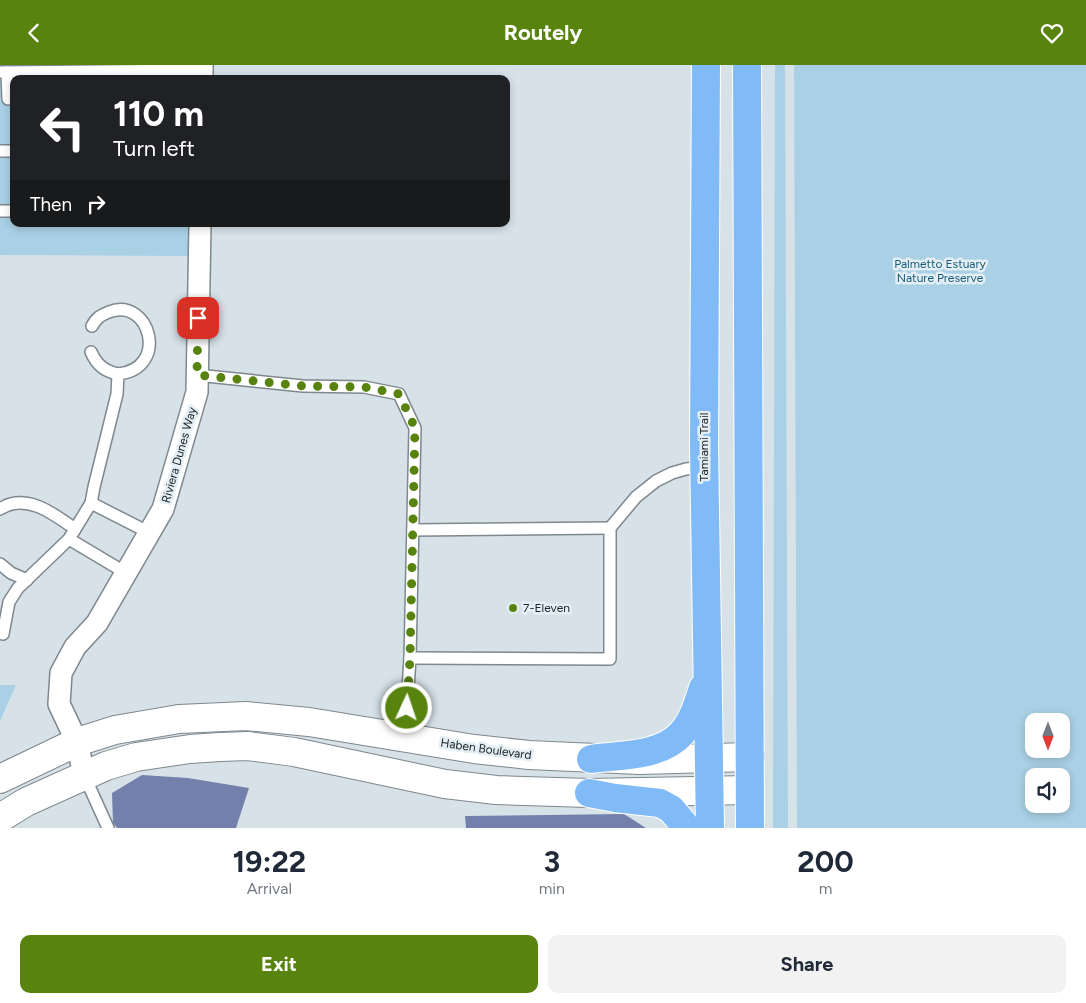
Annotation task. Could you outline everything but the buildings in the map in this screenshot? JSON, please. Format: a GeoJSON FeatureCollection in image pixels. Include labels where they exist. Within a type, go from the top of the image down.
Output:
{"type":"FeatureCollection","features":[{"type":"Feature","properties":{"kind":"highway","name":"Tamiami Trail"},"geometry":{"type":"LineString","coordinates":[[706,65],[704,467],[710,828]]}},
{"type":"Feature","properties":{"kind":"highway"},"geometry":{"type":"LineString","coordinates":[[747,65],[750,828]]}},
{"type":"Feature","properties":{"kind":"highway"},"geometry":{"type":"LineString","coordinates":[[591,759],[640,753],[664,747],[681,735],[699,702],[708,672]]}},
{"type":"Feature","properties":{"kind":"highway"},"geometry":{"type":"LineString","coordinates":[[589,793],[660,803],[671,809],[687,828]]}},
{"type":"Feature","properties":{"kind":"street","name":"Riviera Dunes Way"},"geometry":{"type":"LineString","coordinates":[[77,742],[59,704],[61,673],[75,647],[97,623],[163,509],[197,392],[200,227]]}},
{"type":"Feature","properties":{"kind":"street","name":"Haben Boulevard"},"geometry":{"type":"LineString","coordinates":[[0,779],[77,742],[115,730],[179,719],[246,716],[309,722],[405,736],[474,749],[529,755],[591,759],[750,757]]}},
{"type":"Feature","properties":{"kind":"street"},"geometry":{"type":"LineString","coordinates":[[77,742],[84,775]]}},
{"type":"Feature","properties":{"kind":"street"},"geometry":{"type":"LineString","coordinates":[[0,819],[26,802],[84,775],[136,757],[190,749],[248,746],[294,752],[445,784],[496,790],[589,793],[750,790]]}},
{"type":"Feature","properties":{"kind":"lane"},"geometry":{"type":"LineString","coordinates":[[7,99],[4,72],[202,71]]}},
{"type":"Feature","properties":{"kind":"lane"},"geometry":{"type":"LineString","coordinates":[[91,352],[94,360],[100,367],[109,372],[118,374],[129,373],[145,361],[150,341],[144,322],[136,315],[124,311],[113,310],[102,314],[95,319],[92,326]]}},
{"type":"Feature","properties":{"kind":"lane"},"geometry":{"type":"LineString","coordinates":[[3,634],[9,602],[18,588],[69,539],[91,503],[117,394],[118,374]]}},
{"type":"Feature","properties":{"kind":"lane"},"geometry":{"type":"LineString","coordinates":[[197,375],[303,386],[364,387],[399,394],[415,428],[410,658],[405,736]]}},
{"type":"Feature","properties":{"kind":"lane"},"geometry":{"type":"LineString","coordinates":[[410,658],[610,659],[610,528],[636,497],[656,481],[672,473],[704,467]]}},
{"type":"Feature","properties":{"kind":"lane"},"geometry":{"type":"LineString","coordinates":[[0,509],[20,502],[44,508],[75,529]]}},
{"type":"Feature","properties":{"kind":"lane"},"geometry":{"type":"LineString","coordinates":[[91,503],[150,533]]}},
{"type":"Feature","properties":{"kind":"lane"},"geometry":{"type":"LineString","coordinates":[[413,530],[610,528]]}},
{"type":"Feature","properties":{"kind":"lane"},"geometry":{"type":"LineString","coordinates":[[69,539],[126,573]]}},
{"type":"Feature","properties":{"kind":"lane"},"geometry":{"type":"LineString","coordinates":[[0,564],[11,573],[27,580]]}},
{"type":"Feature","properties":{"kind":"lane"},"geometry":{"type":"LineString","coordinates":[[84,775],[108,828]]}},
{"type":"Feature","properties":{"kind":"green space"},"geometry":{"type":"Polygon","coordinates":[[[0,65],[192,65],[192,75],[10,75],[10,227],[189,227],[189,256],[0,255],[0,65]]]}},
{"type":"Feature","properties":{"kind":"green space"},"geometry":{"type":"Polygon","coordinates":[[[775,65],[785,65],[788,828],[773,828],[775,65]]]}},
{"type":"Feature","properties":{"kind":"green space","name":"Palmetto Estuary Nature Preserve"},"geometry":{"type":"Polygon","coordinates":[[[794,65],[1086,65],[1086,828],[797,828],[794,65]]]}},
{"type":"Feature","properties":{"kind":"green space"},"geometry":{"type":"Polygon","coordinates":[[[0,685],[16,685],[0,721],[0,685]]]}},
{"type":"Feature","properties":{"kind":"shaded area"},"geometry":{"type":"Polygon","coordinates":[[[142,775],[188,778],[249,788],[236,828],[117,828],[113,823],[112,793],[142,775]]]}},
{"type":"Feature","properties":{"kind":"shaded area"},"geometry":{"type":"Polygon","coordinates":[[[624,814],[646,828],[466,828],[465,816],[624,814]]]}},
{"type":"Feature","properties":{"kind":"place","name":"7-Eleven"},"geometry":{"type":"Point","coordinates":[513,608]}},
{"type":"Feature","properties":{"kind":"route"},"geometry":{"type":"LineString","coordinates":[[198,318],[197,375],[303,386],[364,387],[399,394],[415,428],[410,658],[407,708]]}}]}
